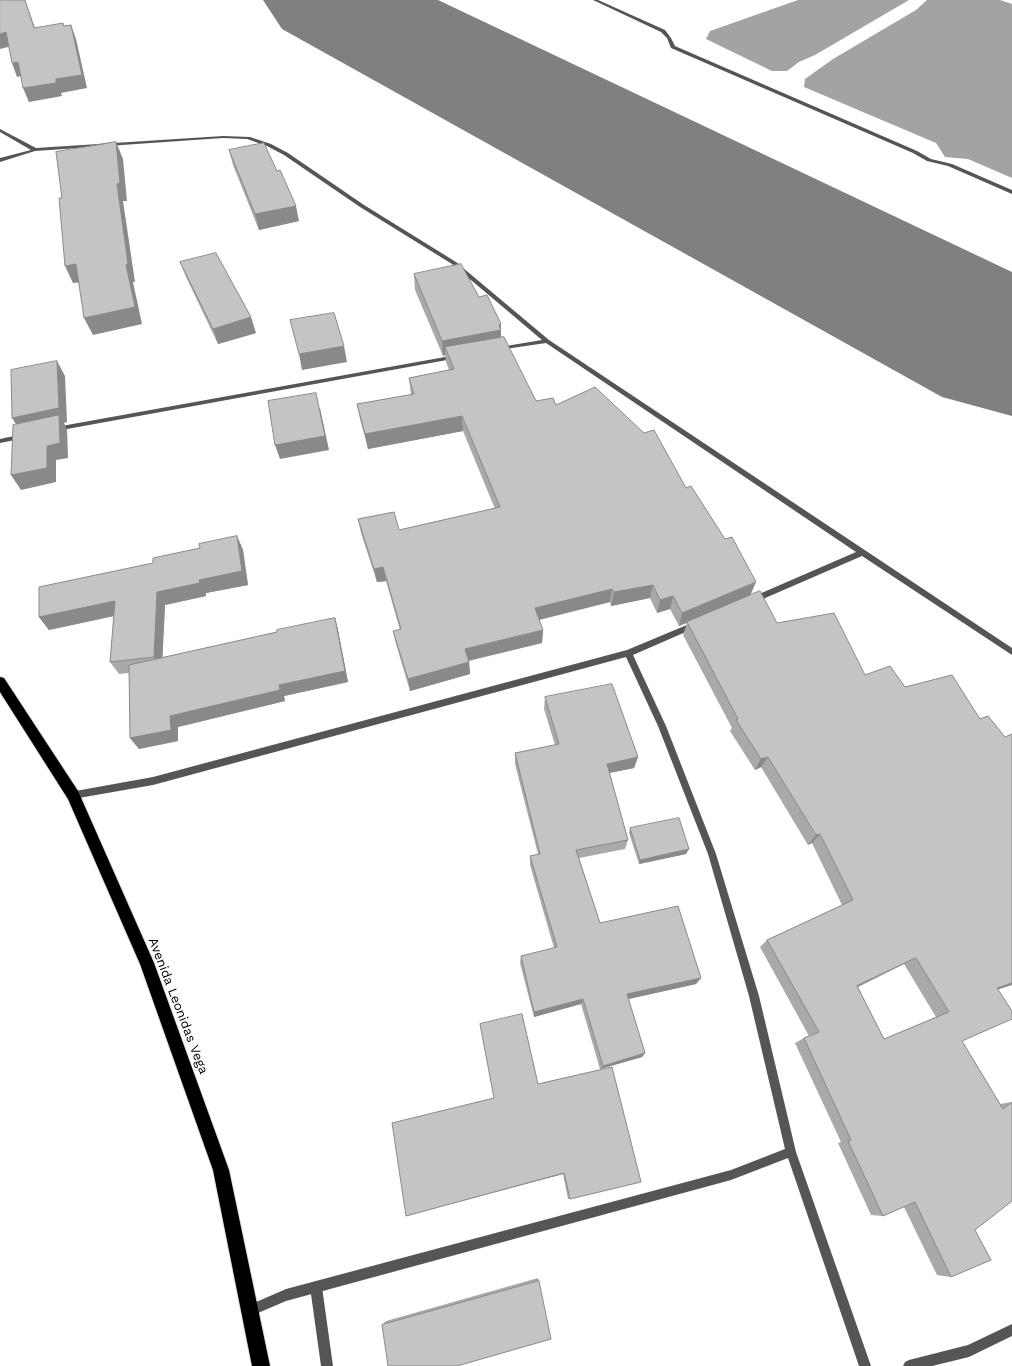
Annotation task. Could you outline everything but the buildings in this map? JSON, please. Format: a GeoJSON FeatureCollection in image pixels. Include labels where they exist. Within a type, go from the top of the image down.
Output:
{"type":"FeatureCollection","features":[{"type":"Feature","properties":{"kind":"highway","name":"Avenida Leonidas Vega"},"geometry":{"type":"LineString","coordinates":[[0,682],[73,795],[147,964],[221,1170],[251,1310],[261,1366]]}},
{"type":"Feature","properties":{"kind":"street"},"geometry":{"type":"LineString","coordinates":[[595,0],[663,31],[669,38],[673,47],[908,149],[929,160],[950,165],[1012,192]]}},
{"type":"Feature","properties":{"kind":"street"},"geometry":{"type":"LineString","coordinates":[[0,130],[35,150]]}},
{"type":"Feature","properties":{"kind":"street"},"geometry":{"type":"LineString","coordinates":[[0,160],[35,150],[223,138],[248,138],[268,145],[286,154],[362,206],[454,263],[547,341],[1012,652]]}},
{"type":"Feature","properties":{"kind":"street"},"geometry":{"type":"LineString","coordinates":[[492,350],[547,341]]}},
{"type":"Feature","properties":{"kind":"street"},"geometry":{"type":"LineString","coordinates":[[45,431],[461,356]]}},
{"type":"Feature","properties":{"kind":"street"},"geometry":{"type":"LineString","coordinates":[[0,441],[30,434]]}},
{"type":"Feature","properties":{"kind":"street"},"geometry":{"type":"LineString","coordinates":[[746,603],[863,552]]}},
{"type":"Feature","properties":{"kind":"street"},"geometry":{"type":"LineString","coordinates":[[73,795],[153,782],[628,653],[702,621]]}},
{"type":"Feature","properties":{"kind":"street"},"geometry":{"type":"LineString","coordinates":[[628,653],[662,726],[712,854],[754,996],[791,1152],[865,1366]]}},
{"type":"Feature","properties":{"kind":"street"},"geometry":{"type":"LineString","coordinates":[[251,1310],[286,1296],[316,1287],[731,1175],[791,1152]]}},
{"type":"Feature","properties":{"kind":"street"},"geometry":{"type":"LineString","coordinates":[[316,1287],[327,1366]]}},
{"type":"Feature","properties":{"kind":"street"},"geometry":{"type":"LineString","coordinates":[[909,1366],[969,1351],[1012,1330]]}},
{"type":"Feature","properties":{"kind":"shaded area"},"geometry":{"type":"Polygon","coordinates":[[[798,0],[909,0],[815,55],[799,62],[787,71],[772,71],[706,39],[710,31],[798,0]]]}},
{"type":"Feature","properties":{"kind":"shaded area"},"geometry":{"type":"Polygon","coordinates":[[[927,0],[1000,0],[1012,4],[1012,178],[968,159],[945,157],[936,143],[804,87],[805,79],[833,59],[916,10],[927,0]]]}},
{"type":"Feature","properties":{"kind":"runway"},"geometry":{"type":"LineString","coordinates":[[330,0],[1012,351]]}}]}
